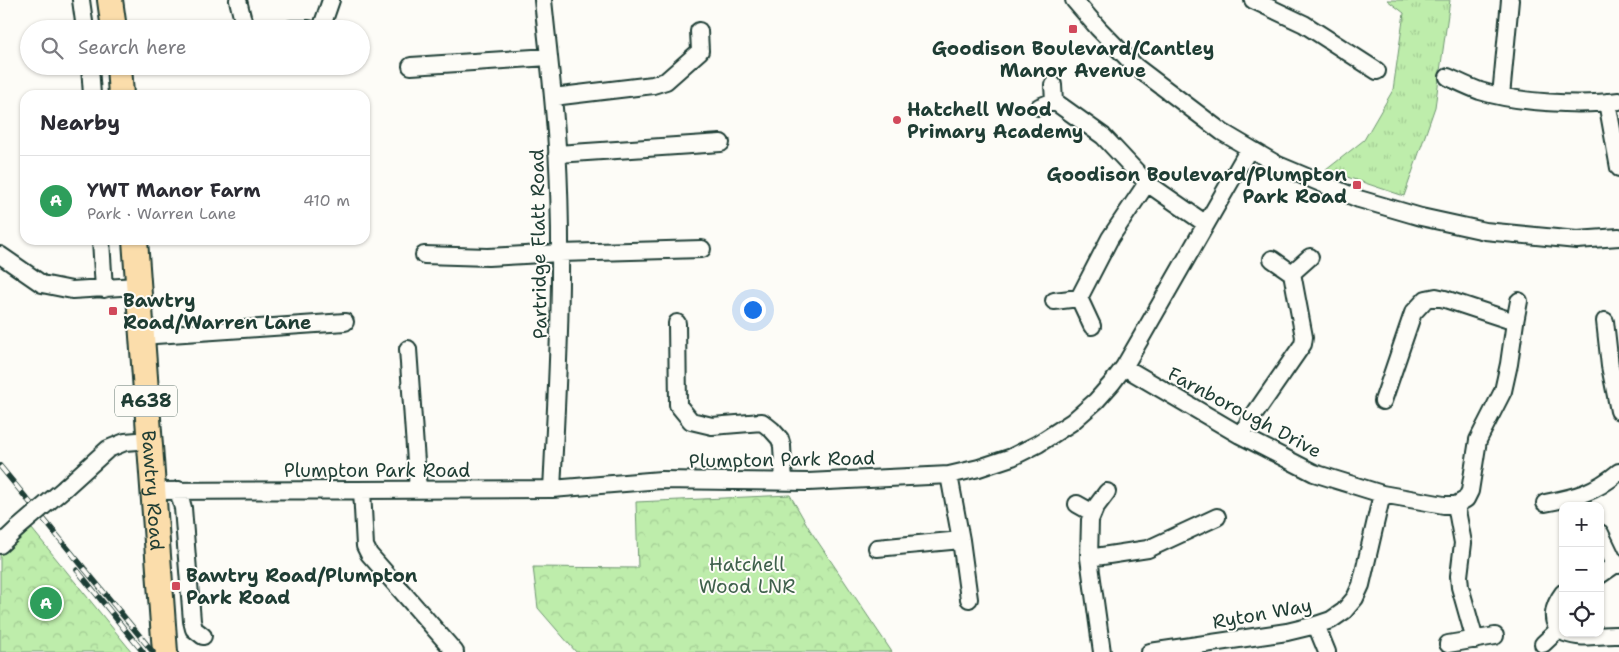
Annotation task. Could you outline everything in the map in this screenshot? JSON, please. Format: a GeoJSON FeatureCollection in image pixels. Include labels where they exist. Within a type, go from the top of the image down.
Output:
{"type":"FeatureCollection","features":[{"type":"Feature","properties":{"kind":"highway"},"geometry":{"type":"LineString","coordinates":[[110,0],[113,20]]}},
{"type":"Feature","properties":{"kind":"highway"},"geometry":{"type":"LineString","coordinates":[[119,75],[120,90]]}},
{"type":"Feature","properties":{"kind":"highway","name":"Bawtry Road"},"geometry":{"type":"LineString","coordinates":[[135,245],[165,652]]}},
{"type":"Feature","properties":{"kind":"street"},"geometry":{"type":"LineString","coordinates":[[81,0],[84,20]]}},
{"type":"Feature","properties":{"kind":"street"},"geometry":{"type":"LineString","coordinates":[[238,0],[243,20]]}},
{"type":"Feature","properties":{"kind":"street"},"geometry":{"type":"LineString","coordinates":[[324,20],[331,0]]}},
{"type":"Feature","properties":{"kind":"street","name":"Partridge Flatt Road"},"geometry":{"type":"LineString","coordinates":[[543,0],[557,154],[560,253],[560,345],[552,489]]}},
{"type":"Feature","properties":{"kind":"street"},"geometry":{"type":"LineString","coordinates":[[1074,0],[1098,28],[1136,66],[1222,132],[1278,165],[1359,199],[1421,216],[1485,230],[1577,240],[1619,237]]}},
{"type":"Feature","properties":{"kind":"street"},"geometry":{"type":"LineString","coordinates":[[1253,0],[1304,24],[1377,71]]}},
{"type":"Feature","properties":{"kind":"street"},"geometry":{"type":"LineString","coordinates":[[1501,96],[1510,0]]}},
{"type":"Feature","properties":{"kind":"street"},"geometry":{"type":"LineString","coordinates":[[553,97],[653,85],[666,81],[700,51],[698,31]]}},
{"type":"Feature","properties":{"kind":"street"},"geometry":{"type":"LineString","coordinates":[[411,66],[549,57]]}},
{"type":"Feature","properties":{"kind":"street"},"geometry":{"type":"LineString","coordinates":[[91,75],[92,90]]}},
{"type":"Feature","properties":{"kind":"street"},"geometry":{"type":"LineString","coordinates":[[1448,77],[1479,90],[1521,99],[1577,102],[1613,101],[1619,168]]}},
{"type":"Feature","properties":{"kind":"street"},"geometry":{"type":"LineString","coordinates":[[1038,107],[1054,93],[1103,136],[1147,183],[1206,224]]}},
{"type":"Feature","properties":{"kind":"street"},"geometry":{"type":"LineString","coordinates":[[557,154],[721,143]]}},
{"type":"Feature","properties":{"kind":"street","name":"Plumpton Park Road"},"geometry":{"type":"LineString","coordinates":[[152,491],[552,489],[661,480],[784,482],[949,475],[979,468],[1012,457],[1038,444],[1072,422],[1096,401],[1124,367],[1249,149]]}},
{"type":"Feature","properties":{"kind":"street"},"geometry":{"type":"LineString","coordinates":[[1079,298],[1110,238],[1147,183]]}},
{"type":"Feature","properties":{"kind":"street"},"geometry":{"type":"LineString","coordinates":[[101,245],[104,290]]}},
{"type":"Feature","properties":{"kind":"street"},"geometry":{"type":"LineString","coordinates":[[424,254],[488,257],[560,253],[702,250]]}},
{"type":"Feature","properties":{"kind":"street"},"geometry":{"type":"LineString","coordinates":[[0,255],[42,284],[72,290],[104,290],[137,286]]}},
{"type":"Feature","properties":{"kind":"street"},"geometry":{"type":"LineString","coordinates":[[1292,273],[1310,257]]}},
{"type":"Feature","properties":{"kind":"street"},"geometry":{"type":"LineString","coordinates":[[1240,435],[1303,344],[1304,337],[1292,273],[1272,259]]}},
{"type":"Feature","properties":{"kind":"street"},"geometry":{"type":"LineString","coordinates":[[1382,401],[1413,313],[1426,299],[1436,297],[1445,299],[1515,322]]}},
{"type":"Feature","properties":{"kind":"street"},"geometry":{"type":"LineString","coordinates":[[1054,301],[1079,298]]}},
{"type":"Feature","properties":{"kind":"street"},"geometry":{"type":"LineString","coordinates":[[1079,298],[1092,326]]}},
{"type":"Feature","properties":{"kind":"street"},"geometry":{"type":"LineString","coordinates":[[1475,640],[1460,587],[1459,576],[1463,543],[1456,505],[1466,499],[1470,491],[1478,440],[1502,391],[1509,364],[1519,301]]}},
{"type":"Feature","properties":{"kind":"street"},"geometry":{"type":"LineString","coordinates":[[1605,321],[1610,366],[1619,411]]}},
{"type":"Feature","properties":{"kind":"street"},"geometry":{"type":"LineString","coordinates":[[141,336],[345,322]]}},
{"type":"Feature","properties":{"kind":"street"},"geometry":{"type":"LineString","coordinates":[[676,323],[678,405],[691,421],[712,426],[762,422],[780,438],[784,482]]}},
{"type":"Feature","properties":{"kind":"street"},"geometry":{"type":"LineString","coordinates":[[408,349],[418,490]]}},
{"type":"Feature","properties":{"kind":"street","name":"Farnborough Drive"},"geometry":{"type":"LineString","coordinates":[[1124,367],[1240,435],[1314,473],[1382,494],[1444,505],[1456,505]]}},
{"type":"Feature","properties":{"kind":"street"},"geometry":{"type":"LineString","coordinates":[[0,545],[108,449],[125,442],[150,440]]}},
{"type":"Feature","properties":{"kind":"street"},"geometry":{"type":"LineString","coordinates":[[1545,503],[1585,500],[1598,487],[1619,472]]}},
{"type":"Feature","properties":{"kind":"street"},"geometry":{"type":"LineString","coordinates":[[949,475],[969,599]]}},
{"type":"Feature","properties":{"kind":"street"},"geometry":{"type":"LineString","coordinates":[[178,490],[183,508],[192,620],[194,629],[203,636]]}},
{"type":"Feature","properties":{"kind":"street"},"geometry":{"type":"LineString","coordinates":[[362,490],[365,546],[369,554],[455,652]]}},
{"type":"Feature","properties":{"kind":"street"},"geometry":{"type":"LineString","coordinates":[[1102,652],[1089,558],[1090,520],[1107,492]]}},
{"type":"Feature","properties":{"kind":"street","name":"Ryton Way"},"geometry":{"type":"LineString","coordinates":[[1150,652],[1287,632],[1331,620],[1344,611],[1356,598],[1382,494]]}},
{"type":"Feature","properties":{"kind":"street"},"geometry":{"type":"LineString","coordinates":[[1077,504],[1093,513]]}},
{"type":"Feature","properties":{"kind":"street"},"geometry":{"type":"LineString","coordinates":[[1089,558],[1148,548],[1217,517]]}},
{"type":"Feature","properties":{"kind":"street"},"geometry":{"type":"LineString","coordinates":[[877,548],[961,540]]}},
{"type":"Feature","properties":{"kind":"street"},"geometry":{"type":"LineString","coordinates":[[1604,541],[1612,558],[1618,564],[1604,573]]}},
{"type":"Feature","properties":{"kind":"street"},"geometry":{"type":"LineString","coordinates":[[1559,600],[1554,616],[1555,623],[1559,628]]}},
{"type":"Feature","properties":{"kind":"street"},"geometry":{"type":"LineString","coordinates":[[1316,625],[1327,652]]}},
{"type":"Feature","properties":{"kind":"street"},"geometry":{"type":"LineString","coordinates":[[1544,644],[1559,634]]}},
{"type":"Feature","properties":{"kind":"street"},"geometry":{"type":"LineString","coordinates":[[1604,634],[1619,635]]}},
{"type":"Feature","properties":{"kind":"street"},"geometry":{"type":"LineString","coordinates":[[1448,644],[1495,636]]}},
{"type":"Feature","properties":{"kind":"street"},"geometry":{"type":"LineString","coordinates":[[1574,637],[1592,637]]}},
{"type":"Feature","properties":{"kind":"green space"},"geometry":{"type":"Polygon","coordinates":[[[1387,0],[1450,0],[1435,107],[1404,196],[1326,170],[1364,140],[1393,90],[1404,13],[1387,0]]]}},
{"type":"Feature","properties":{"kind":"green space","name":"Hatchell Wood LNR"},"geometry":{"type":"Polygon","coordinates":[[[790,495],[810,530],[892,652],[576,652],[538,608],[533,567],[638,568],[636,502],[790,495]]]}},
{"type":"Feature","properties":{"kind":"green space"},"geometry":{"type":"Polygon","coordinates":[[[32,529],[132,652],[0,652],[0,555],[32,529]]]}},
{"type":"Feature","properties":{"kind":"railway"},"geometry":{"type":"LineString","coordinates":[[0,466],[153,652]]}},
{"type":"Feature","properties":{"kind":"railway"},"geometry":{"type":"LineString","coordinates":[[77,570],[143,652]]}},
{"type":"Feature","properties":{"kind":"place","name":"Goodison Boulevard/Cantley Manor Avenue"},"geometry":{"type":"Point","coordinates":[1073,29]}},
{"type":"Feature","properties":{"kind":"place","name":"Hatchell Wood Primary Academy"},"geometry":{"type":"Point","coordinates":[897,120]}},
{"type":"Feature","properties":{"kind":"place","name":"Goodison Boulevard/Plumpton Park Road"},"geometry":{"type":"Point","coordinates":[1357,185]}},
{"type":"Feature","properties":{"kind":"place","name":"Bawtry Road/Warren Lane"},"geometry":{"type":"Point","coordinates":[113,311]}},
{"type":"Feature","properties":{"kind":"place","name":"Bawtry Road/Plumpton Park Road"},"geometry":{"type":"Point","coordinates":[176,586]}},
{"type":"Feature","properties":{"kind":"place","name":"YWT Manor Farm"},"geometry":{"type":"Point","coordinates":[46,603]}}]}
